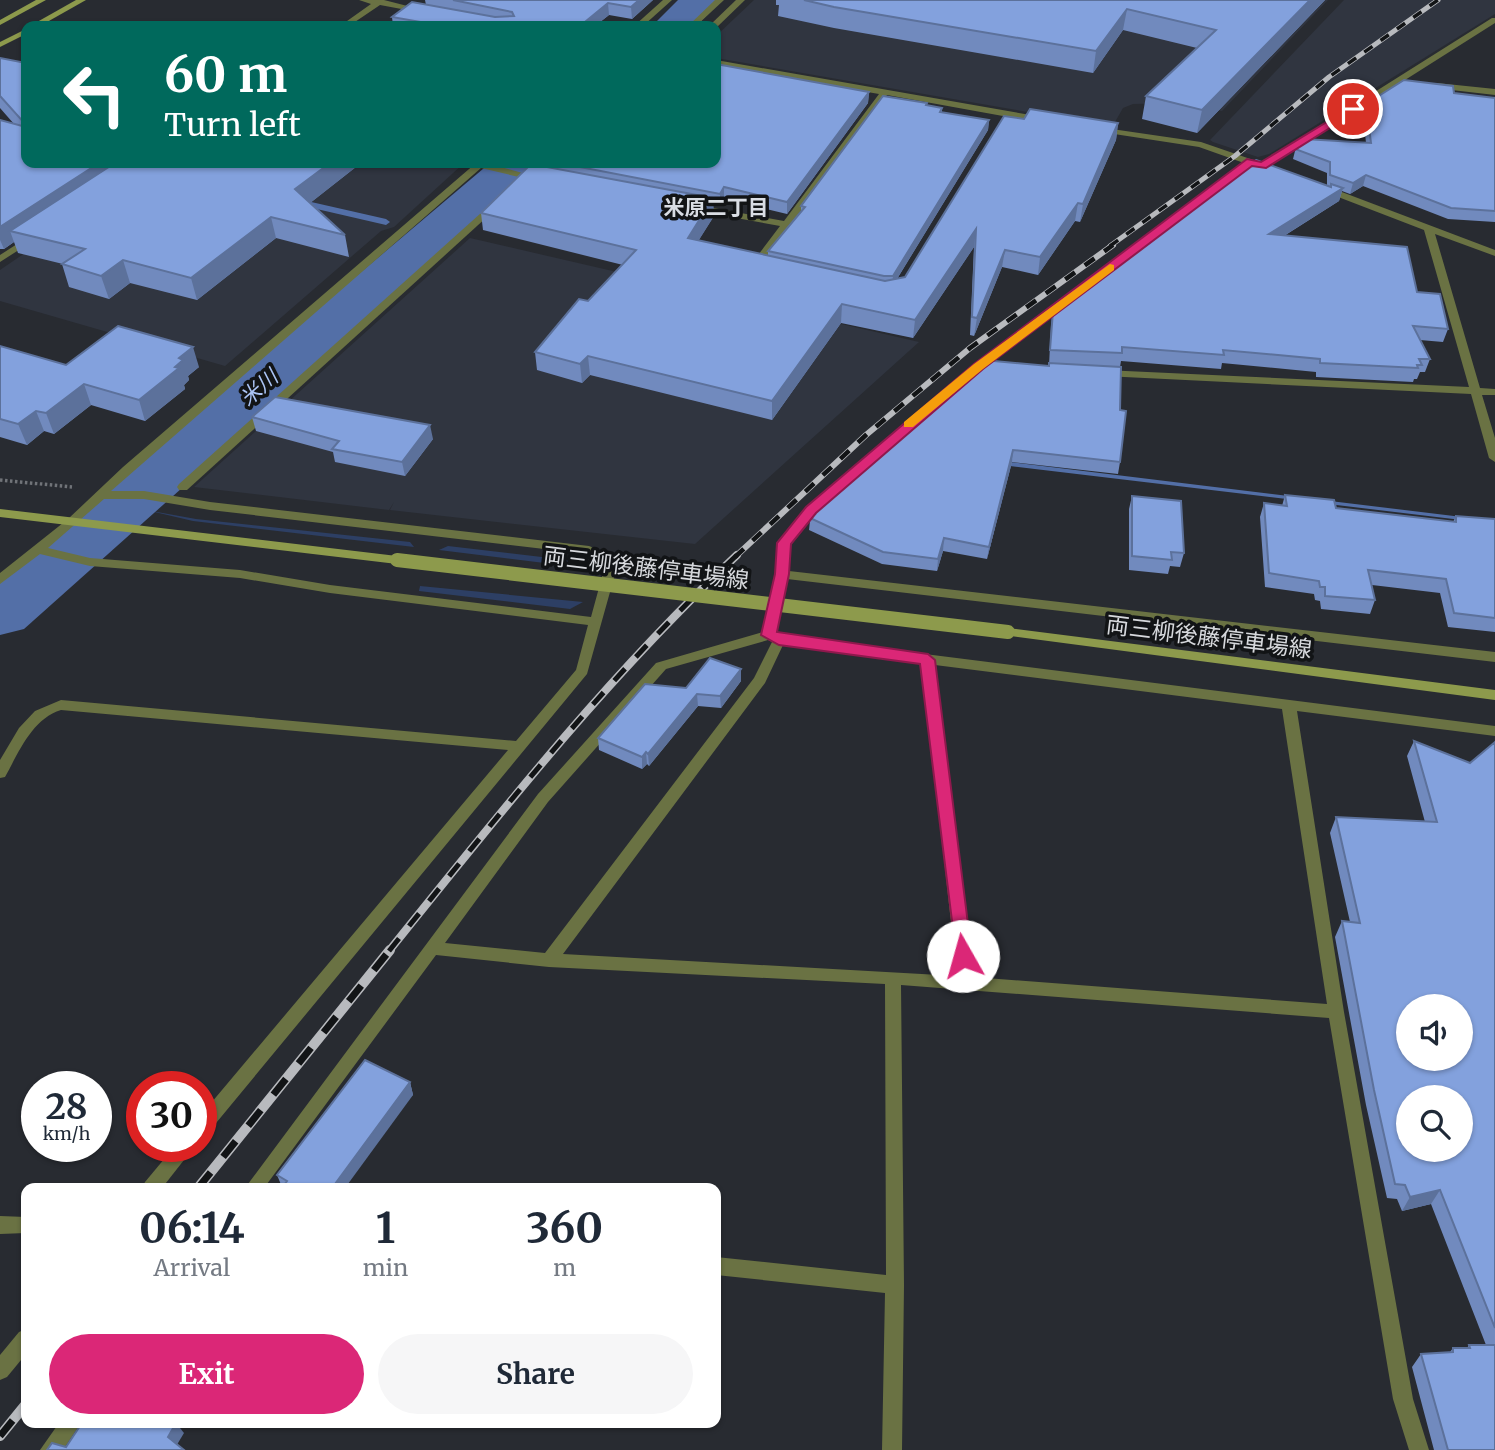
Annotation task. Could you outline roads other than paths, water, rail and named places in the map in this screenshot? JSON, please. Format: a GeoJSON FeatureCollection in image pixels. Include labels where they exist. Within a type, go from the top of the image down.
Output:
{"type":"FeatureCollection","features":[{"type":"Feature","properties":{"kind":"main road"},"geometry":{"type":"LineString","coordinates":[[0,23],[42,0]]}},
{"type":"Feature","properties":{"kind":"main road"},"geometry":{"type":"LineString","coordinates":[[43,21],[82,0]]}},
{"type":"Feature","properties":{"kind":"main road"},"geometry":{"type":"LineString","coordinates":[[0,45],[21,34]]}},
{"type":"Feature","properties":{"kind":"main road","name":"両三柳後藤停車場線"},"geometry":{"type":"LineString","coordinates":[[0,513],[1008,632],[1495,695]]}},
{"type":"Feature","properties":{"kind":"street"},"geometry":{"type":"LineString","coordinates":[[363,0],[381,1],[430,12]]}},
{"type":"Feature","properties":{"kind":"street"},"geometry":{"type":"LineString","coordinates":[[644,21],[668,0]]}},
{"type":"Feature","properties":{"kind":"street"},"geometry":{"type":"LineString","coordinates":[[697,21],[720,0]]}},
{"type":"Feature","properties":{"kind":"street"},"geometry":{"type":"LineString","coordinates":[[718,21],[741,0]]}},
{"type":"Feature","properties":{"kind":"street"},"geometry":{"type":"LineString","coordinates":[[351,21],[381,1]]}},
{"type":"Feature","properties":{"kind":"street"},"geometry":{"type":"LineString","coordinates":[[1263,166],[1495,20]]}},
{"type":"Feature","properties":{"kind":"street"},"geometry":{"type":"LineString","coordinates":[[721,64],[1060,122]]}},
{"type":"Feature","properties":{"kind":"street"},"geometry":{"type":"LineString","coordinates":[[1399,81],[1412,83]]}},
{"type":"Feature","properties":{"kind":"street"},"geometry":{"type":"LineString","coordinates":[[1426,84],[1495,92]]}},
{"type":"Feature","properties":{"kind":"street"},"geometry":{"type":"LineString","coordinates":[[775,270],[757,266],[757,262],[884,93]]}},
{"type":"Feature","properties":{"kind":"street"},"geometry":{"type":"LineString","coordinates":[[998,126],[1005,114]]}},
{"type":"Feature","properties":{"kind":"street"},"geometry":{"type":"LineString","coordinates":[[1087,127],[1201,145],[1275,170]]}},
{"type":"Feature","properties":{"kind":"street"},"geometry":{"type":"LineString","coordinates":[[549,960],[761,680],[774,637],[784,543],[811,510],[978,366],[1251,162]]}},
{"type":"Feature","properties":{"kind":"street"},"geometry":{"type":"LineString","coordinates":[[0,580],[75,522],[102,495],[480,168]]}},
{"type":"Feature","properties":{"kind":"street"},"geometry":{"type":"LineString","coordinates":[[492,168],[523,178],[554,181]]}},
{"type":"Feature","properties":{"kind":"street"},"geometry":{"type":"LineString","coordinates":[[523,178],[536,168]]}},
{"type":"Feature","properties":{"kind":"street"},"geometry":{"type":"LineString","coordinates":[[1314,185],[1495,253]]}},
{"type":"Feature","properties":{"kind":"street"},"geometry":{"type":"LineString","coordinates":[[183,487],[500,200]]}},
{"type":"Feature","properties":{"kind":"street"},"geometry":{"type":"LineString","coordinates":[[690,207],[785,225]]}},
{"type":"Feature","properties":{"kind":"street"},"geometry":{"type":"LineString","coordinates":[[1429,229],[1495,457]]}},
{"type":"Feature","properties":{"kind":"street"},"geometry":{"type":"LineString","coordinates":[[0,260],[44,230]]}},
{"type":"Feature","properties":{"kind":"street"},"geometry":{"type":"LineString","coordinates":[[978,366],[1005,368]]}},
{"type":"Feature","properties":{"kind":"street"},"geometry":{"type":"LineString","coordinates":[[1085,372],[1495,392]]}},
{"type":"Feature","properties":{"kind":"street"},"geometry":{"type":"LineString","coordinates":[[102,495],[144,495],[210,506],[589,550],[613,559],[582,671],[217,1109]]}},
{"type":"Feature","properties":{"kind":"street"},"geometry":{"type":"LineString","coordinates":[[37,549],[90,562],[240,574],[330,589],[596,622]]}},
{"type":"Feature","properties":{"kind":"street"},"geometry":{"type":"LineString","coordinates":[[782,574],[1495,657]]}},
{"type":"Feature","properties":{"kind":"street"},"geometry":{"type":"LineString","coordinates":[[258,1183],[544,798],[661,666],[774,637],[928,660],[1495,731]]}},
{"type":"Feature","properties":{"kind":"street"},"geometry":{"type":"LineString","coordinates":[[928,660],[967,982]]}},
{"type":"Feature","properties":{"kind":"street"},"geometry":{"type":"LineString","coordinates":[[0,773],[37,715],[48,707],[61,705],[518,746]]}},
{"type":"Feature","properties":{"kind":"street"},"geometry":{"type":"LineString","coordinates":[[1289,707],[1336,1012],[1403,1399],[1419,1450]]}},
{"type":"Feature","properties":{"kind":"street"},"geometry":{"type":"LineString","coordinates":[[432,948],[549,960],[967,982],[1336,1012]]}},
{"type":"Feature","properties":{"kind":"street"},"geometry":{"type":"LineString","coordinates":[[892,1450],[895,1285],[894,978]]}},
{"type":"Feature","properties":{"kind":"street"},"geometry":{"type":"LineString","coordinates":[[155,1183],[173,1162]]}},
{"type":"Feature","properties":{"kind":"street"},"geometry":{"type":"LineString","coordinates":[[0,1225],[21,1225]]}},
{"type":"Feature","properties":{"kind":"street"},"geometry":{"type":"LineString","coordinates":[[721,1267],[895,1285]]}},
{"type":"Feature","properties":{"kind":"street"},"geometry":{"type":"LineString","coordinates":[[0,1370],[21,1345]]}},
{"type":"Feature","properties":{"kind":"street"},"geometry":{"type":"LineString","coordinates":[[50,1450],[67,1428]]}},
{"type":"Feature","properties":{"kind":"waterway","name":"米川"},"geometry":{"type":"LineString","coordinates":[[678,21],[702,0]]}},
{"type":"Feature","properties":{"kind":"waterway","name":"米川"},"geometry":{"type":"LineString","coordinates":[[0,613],[512,168]]}},
{"type":"Feature","properties":{"kind":"waterway"},"geometry":{"type":"LineString","coordinates":[[298,202],[386,222]]}},
{"type":"Feature","properties":{"kind":"railway"},"geometry":{"type":"LineString","coordinates":[[1110,246],[1235,156],[1329,77],[1438,0]]}},
{"type":"Feature","properties":{"kind":"railway"},"geometry":{"type":"LineString","coordinates":[[735,557],[866,435],[970,348],[1113,245]]}},
{"type":"Feature","properties":{"kind":"railway"},"geometry":{"type":"LineString","coordinates":[[389,951],[513,797],[599,697],[737,555]]}},
{"type":"Feature","properties":{"kind":"railway"},"geometry":{"type":"LineString","coordinates":[[202,1183],[390,950]]}},
{"type":"Feature","properties":{"kind":"railway"},"geometry":{"type":"LineString","coordinates":[[0,1436],[21,1410]]}},
{"type":"Feature","properties":{"kind":"district","name":"米原二丁目"},"geometry":{"type":"Point","coordinates":[716,208]}}]}
